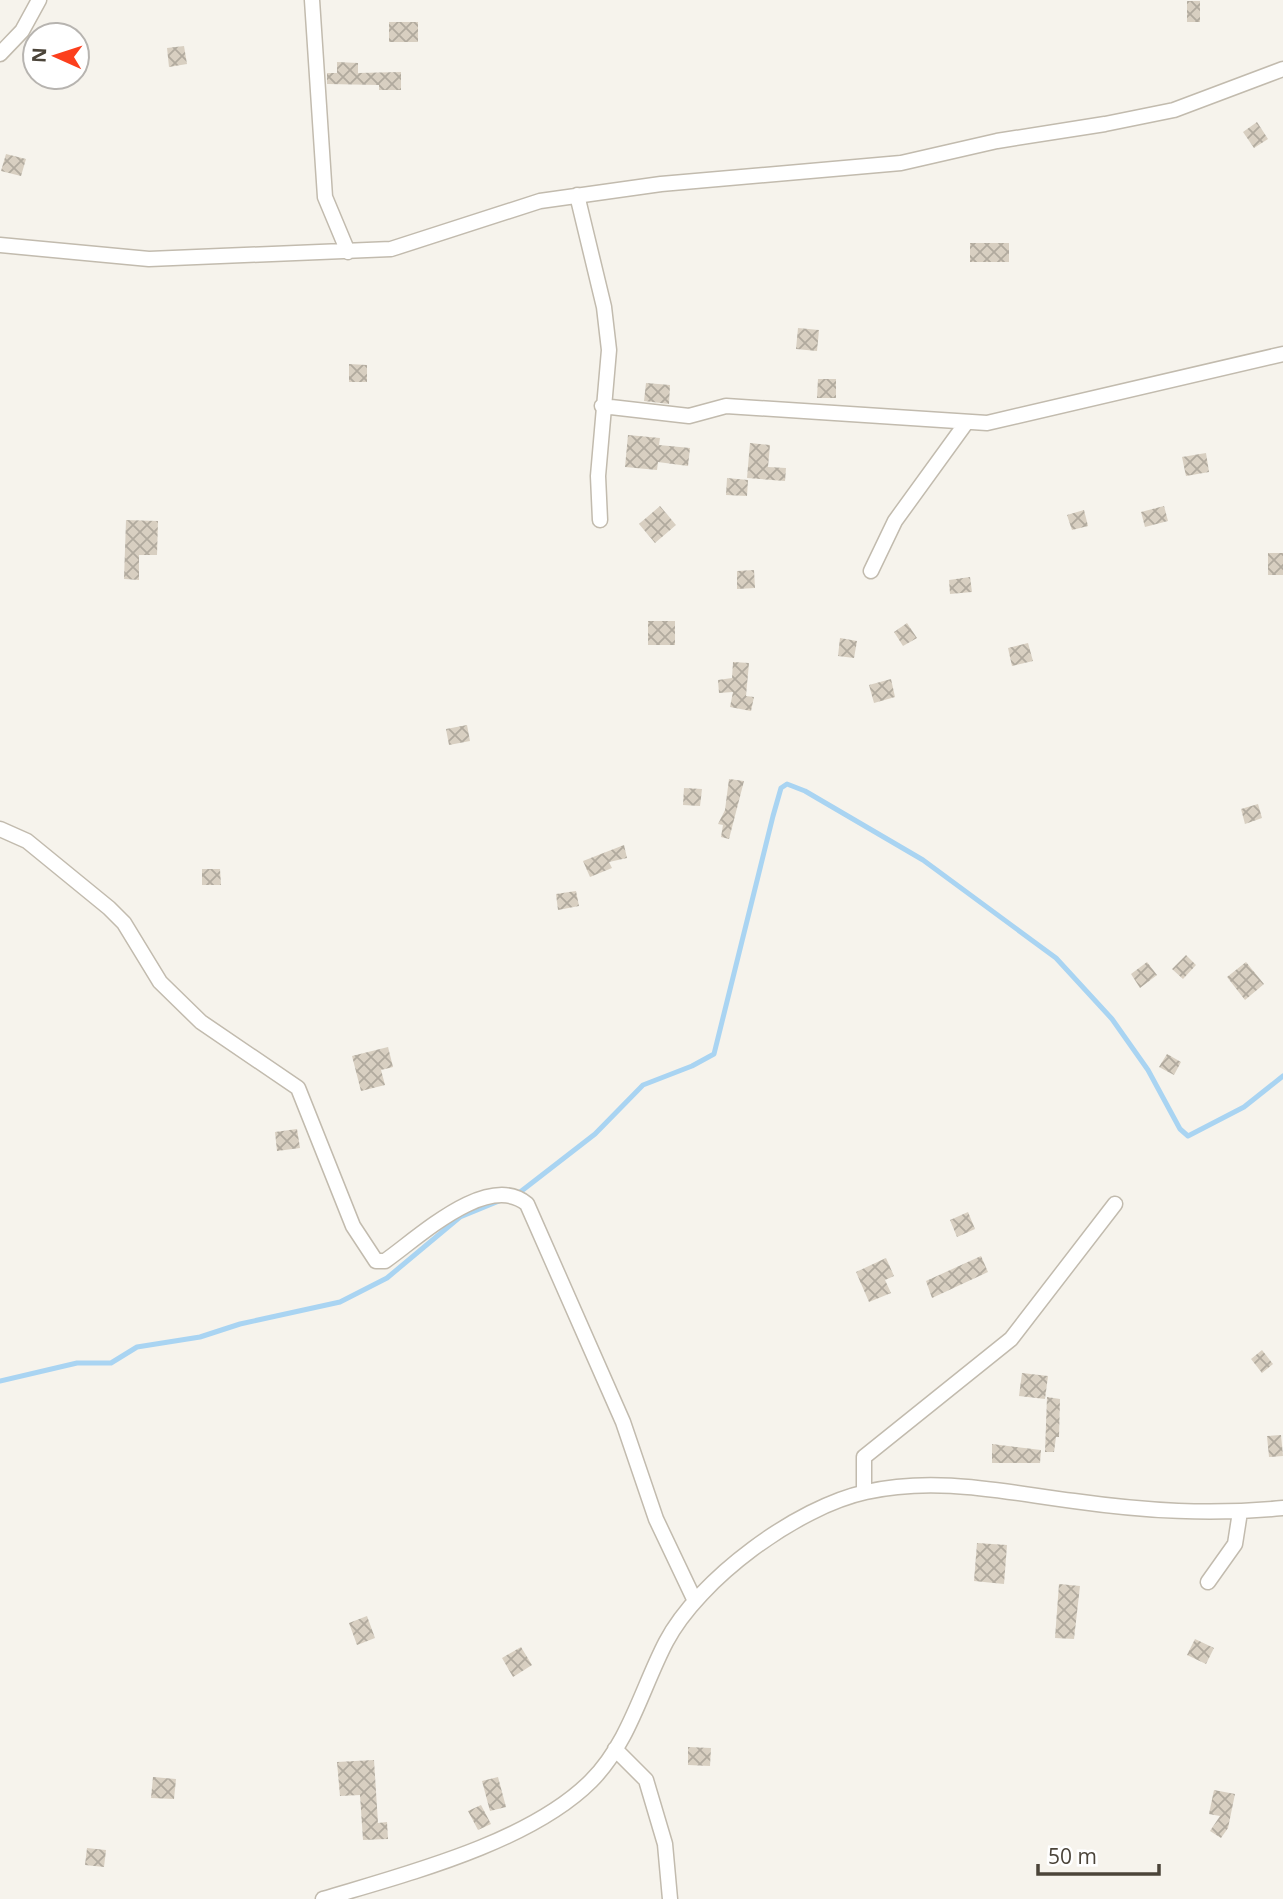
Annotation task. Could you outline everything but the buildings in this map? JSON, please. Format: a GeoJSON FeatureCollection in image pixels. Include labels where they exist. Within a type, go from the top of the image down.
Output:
{"type":"FeatureCollection","features":[{"type":"Feature","properties":{"kind":"street"},"geometry":{"type":"LineString","coordinates":[[0,54],[22,31],[39,0]]}},
{"type":"Feature","properties":{"kind":"street"},"geometry":{"type":"LineString","coordinates":[[312,0],[325,197],[348,252]]}},
{"type":"Feature","properties":{"kind":"street"},"geometry":{"type":"LineString","coordinates":[[0,245],[149,259],[390,249],[488,216],[577,195],[661,184],[901,163],[997,141],[1105,124],[1174,110],[1283,69]]}},
{"type":"Feature","properties":{"kind":"street"},"geometry":{"type":"LineString","coordinates":[[577,195],[604,307],[609,350],[602,406],[598,476],[600,520]]}},
{"type":"Feature","properties":{"kind":"street"},"geometry":{"type":"LineString","coordinates":[[602,406],[689,416],[726,406],[987,423],[1283,354]]}},
{"type":"Feature","properties":{"kind":"street"},"geometry":{"type":"LineString","coordinates":[[871,571],[895,521],[966,423]]}},
{"type":"Feature","properties":{"kind":"street"},"geometry":{"type":"LineString","coordinates":[[0,829],[27,841],[109,908],[124,923],[160,982],[201,1022],[298,1088],[353,1226],[376,1261],[385,1261],[464,1205],[505,1193],[516,1195],[527,1204],[622,1422],[656,1519],[694,1599]]}},
{"type":"Feature","properties":{"kind":"street"},"geometry":{"type":"LineString","coordinates":[[864,1492],[864,1457],[1010,1339],[1115,1204]]}},
{"type":"Feature","properties":{"kind":"street"},"geometry":{"type":"LineString","coordinates":[[323,1899],[508,1836],[550,1814],[591,1781],[615,1749],[642,1699],[667,1641],[694,1599],[737,1561],[796,1519],[864,1492],[927,1484],[993,1488],[1159,1510],[1241,1512],[1283,1508]]}},
{"type":"Feature","properties":{"kind":"street"},"geometry":{"type":"LineString","coordinates":[[1208,1582],[1235,1544],[1241,1512]]}},
{"type":"Feature","properties":{"kind":"street"},"geometry":{"type":"LineString","coordinates":[[615,1749],[646,1780],[665,1844],[670,1899]]}},
{"type":"Feature","properties":{"kind":"waterway"},"geometry":{"type":"LineString","coordinates":[[515,1196],[595,1134],[643,1085],[692,1066],[714,1054],[773,816],[781,788],[787,784],[805,791],[923,860],[1056,958],[1112,1019],[1148,1070],[1180,1129],[1188,1136],[1244,1107],[1283,1076]]}},
{"type":"Feature","properties":{"kind":"waterway"},"geometry":{"type":"LineString","coordinates":[[0,1381],[77,1363],[111,1363],[137,1347],[200,1337],[240,1324],[340,1302],[387,1278],[460,1217],[499,1201]]}}]}
